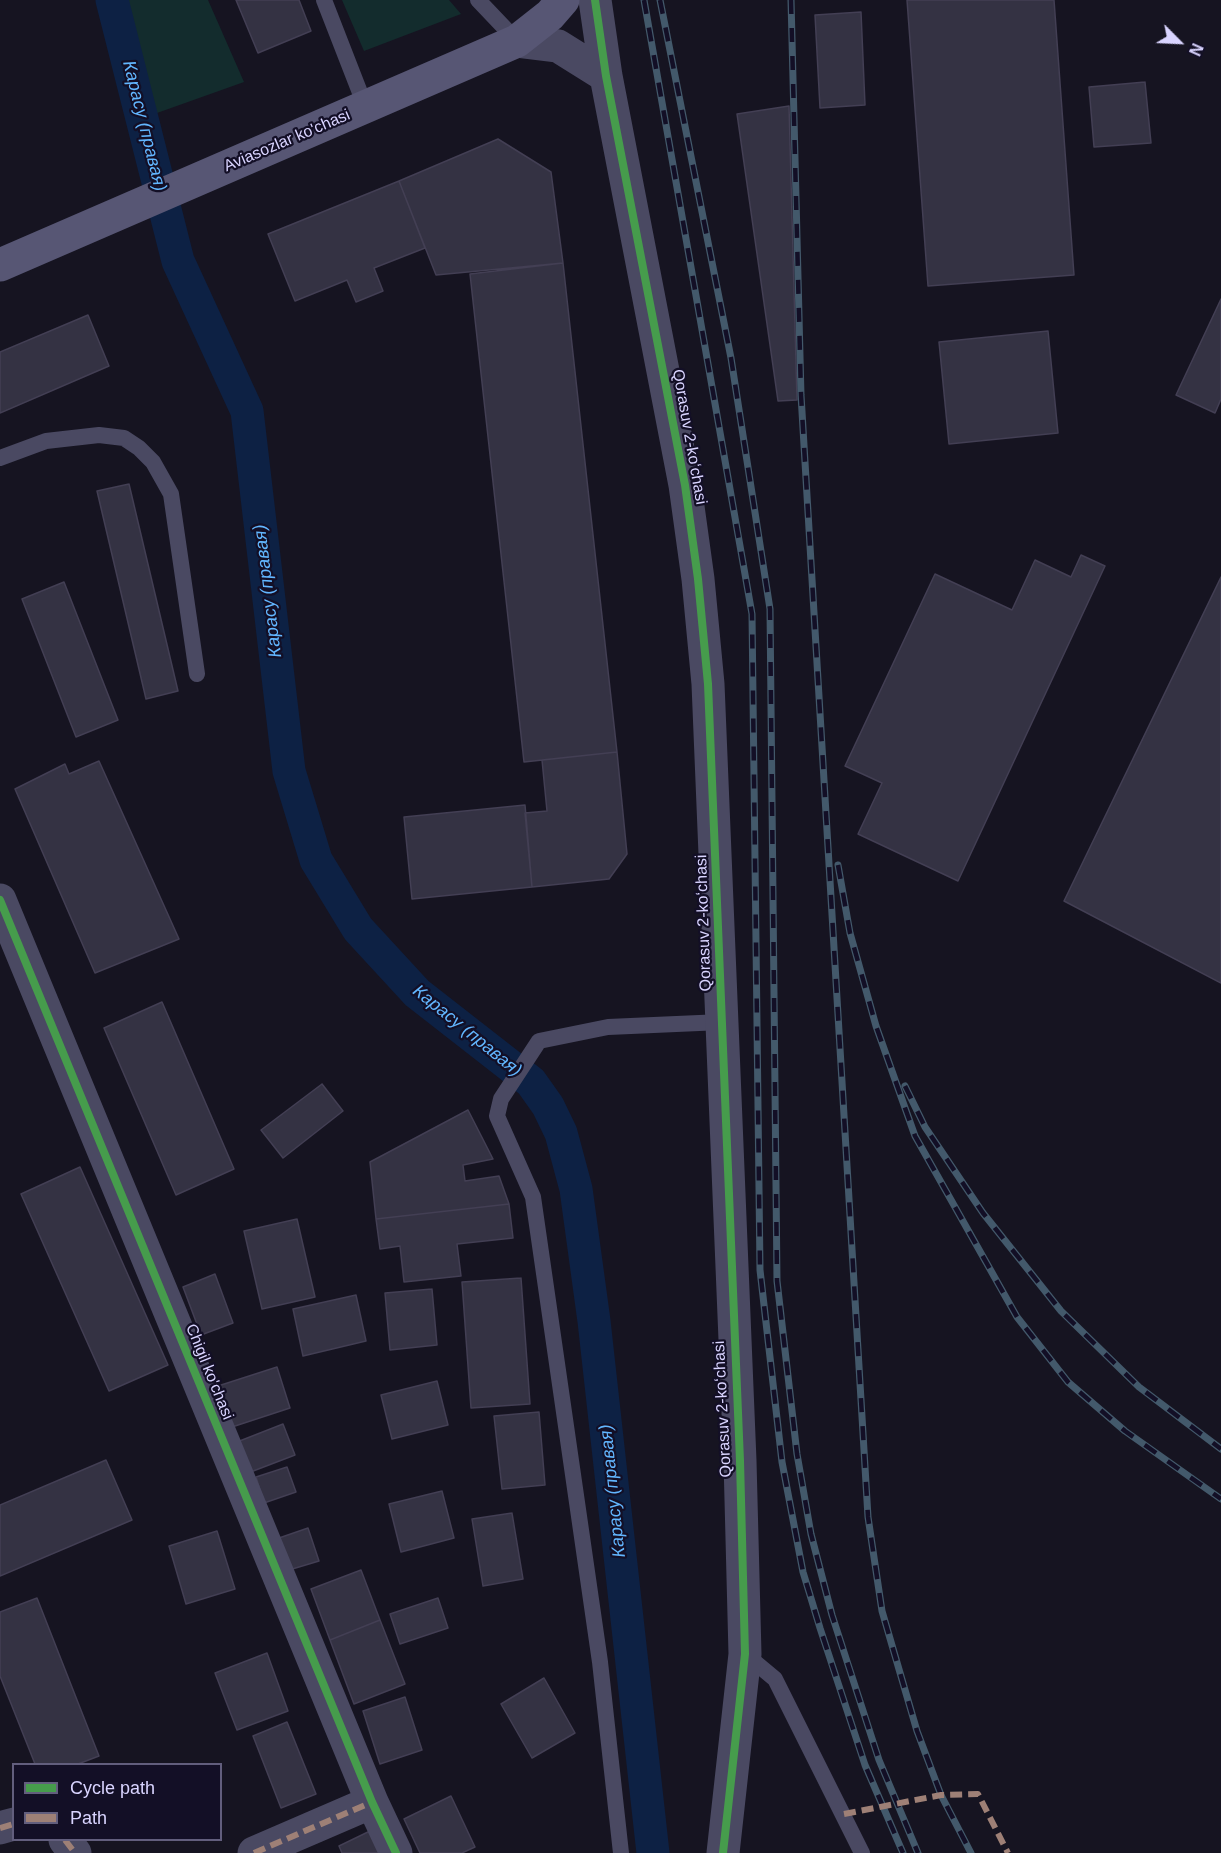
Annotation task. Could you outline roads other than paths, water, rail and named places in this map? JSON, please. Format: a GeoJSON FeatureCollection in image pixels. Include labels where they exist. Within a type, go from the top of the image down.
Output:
{"type":"FeatureCollection","features":[{"type":"Feature","properties":{"kind":"main road","name":"Aviasozlar ko'chasi"},"geometry":{"type":"LineString","coordinates":[[0,265],[518,41],[550,15],[563,0]]}},
{"type":"Feature","properties":{"kind":"street","name":"Qorasuv 2-koʻchasi"},"geometry":{"type":"LineString","coordinates":[[595,0],[606,76],[685,485],[698,579],[708,684],[745,1654],[723,1853]]}},
{"type":"Feature","properties":{"kind":"street"},"geometry":{"type":"LineString","coordinates":[[518,41],[558,46],[606,76]]}},
{"type":"Feature","properties":{"kind":"street","name":"Chigil ko'chasi"},"geometry":{"type":"LineString","coordinates":[[0,900],[372,1802],[396,1853]]}},
{"type":"Feature","properties":{"kind":"street"},"geometry":{"type":"LineString","coordinates":[[254,1853],[372,1802]]}},
{"type":"Feature","properties":{"kind":"lane"},"geometry":{"type":"LineString","coordinates":[[324,0],[366,108]]}},
{"type":"Feature","properties":{"kind":"lane"},"geometry":{"type":"LineString","coordinates":[[478,0],[518,41]]}},
{"type":"Feature","properties":{"kind":"lane"},"geometry":{"type":"LineString","coordinates":[[0,458],[46,441],[99,435],[124,438],[139,448],[153,462],[171,494],[197,674]]}},
{"type":"Feature","properties":{"kind":"lane"},"geometry":{"type":"LineString","coordinates":[[621,1853],[600,1662],[533,1197],[497,1116],[501,1099],[539,1041],[608,1027],[722,1022]]}},
{"type":"Feature","properties":{"kind":"lane"},"geometry":{"type":"LineString","coordinates":[[745,1654],[775,1679],[862,1853]]}},
{"type":"Feature","properties":{"kind":"waterway","name":"Карасу (правая)"},"geometry":{"type":"LineString","coordinates":[[112,0],[178,261],[247,411],[289,771],[316,860],[358,929],[417,993],[531,1082],[548,1106],[561,1133],[576,1189],[594,1321],[653,1853]]}},
{"type":"Feature","properties":{"kind":"railway"},"geometry":{"type":"LineString","coordinates":[[644,0],[752,614],[760,1270],[782,1462],[803,1572],[820,1628],[865,1765],[903,1853]]}},
{"type":"Feature","properties":{"kind":"railway"},"geometry":{"type":"LineString","coordinates":[[660,0],[731,358],[770,609],[777,1281],[797,1454],[811,1534],[832,1615],[879,1760],[918,1853]]}},
{"type":"Feature","properties":{"kind":"railway"},"geometry":{"type":"LineString","coordinates":[[791,0],[801,395],[868,1517],[882,1611],[917,1731],[941,1795],[971,1853]]}},
{"type":"Feature","properties":{"kind":"railway"},"geometry":{"type":"LineString","coordinates":[[838,865],[850,933],[876,1026],[915,1136],[1017,1317],[1068,1382],[1125,1431],[1221,1499]]}},
{"type":"Feature","properties":{"kind":"railway"},"geometry":{"type":"LineString","coordinates":[[905,1086],[925,1127],[983,1213],[1061,1311],[1139,1387],[1221,1449]]}}]}
